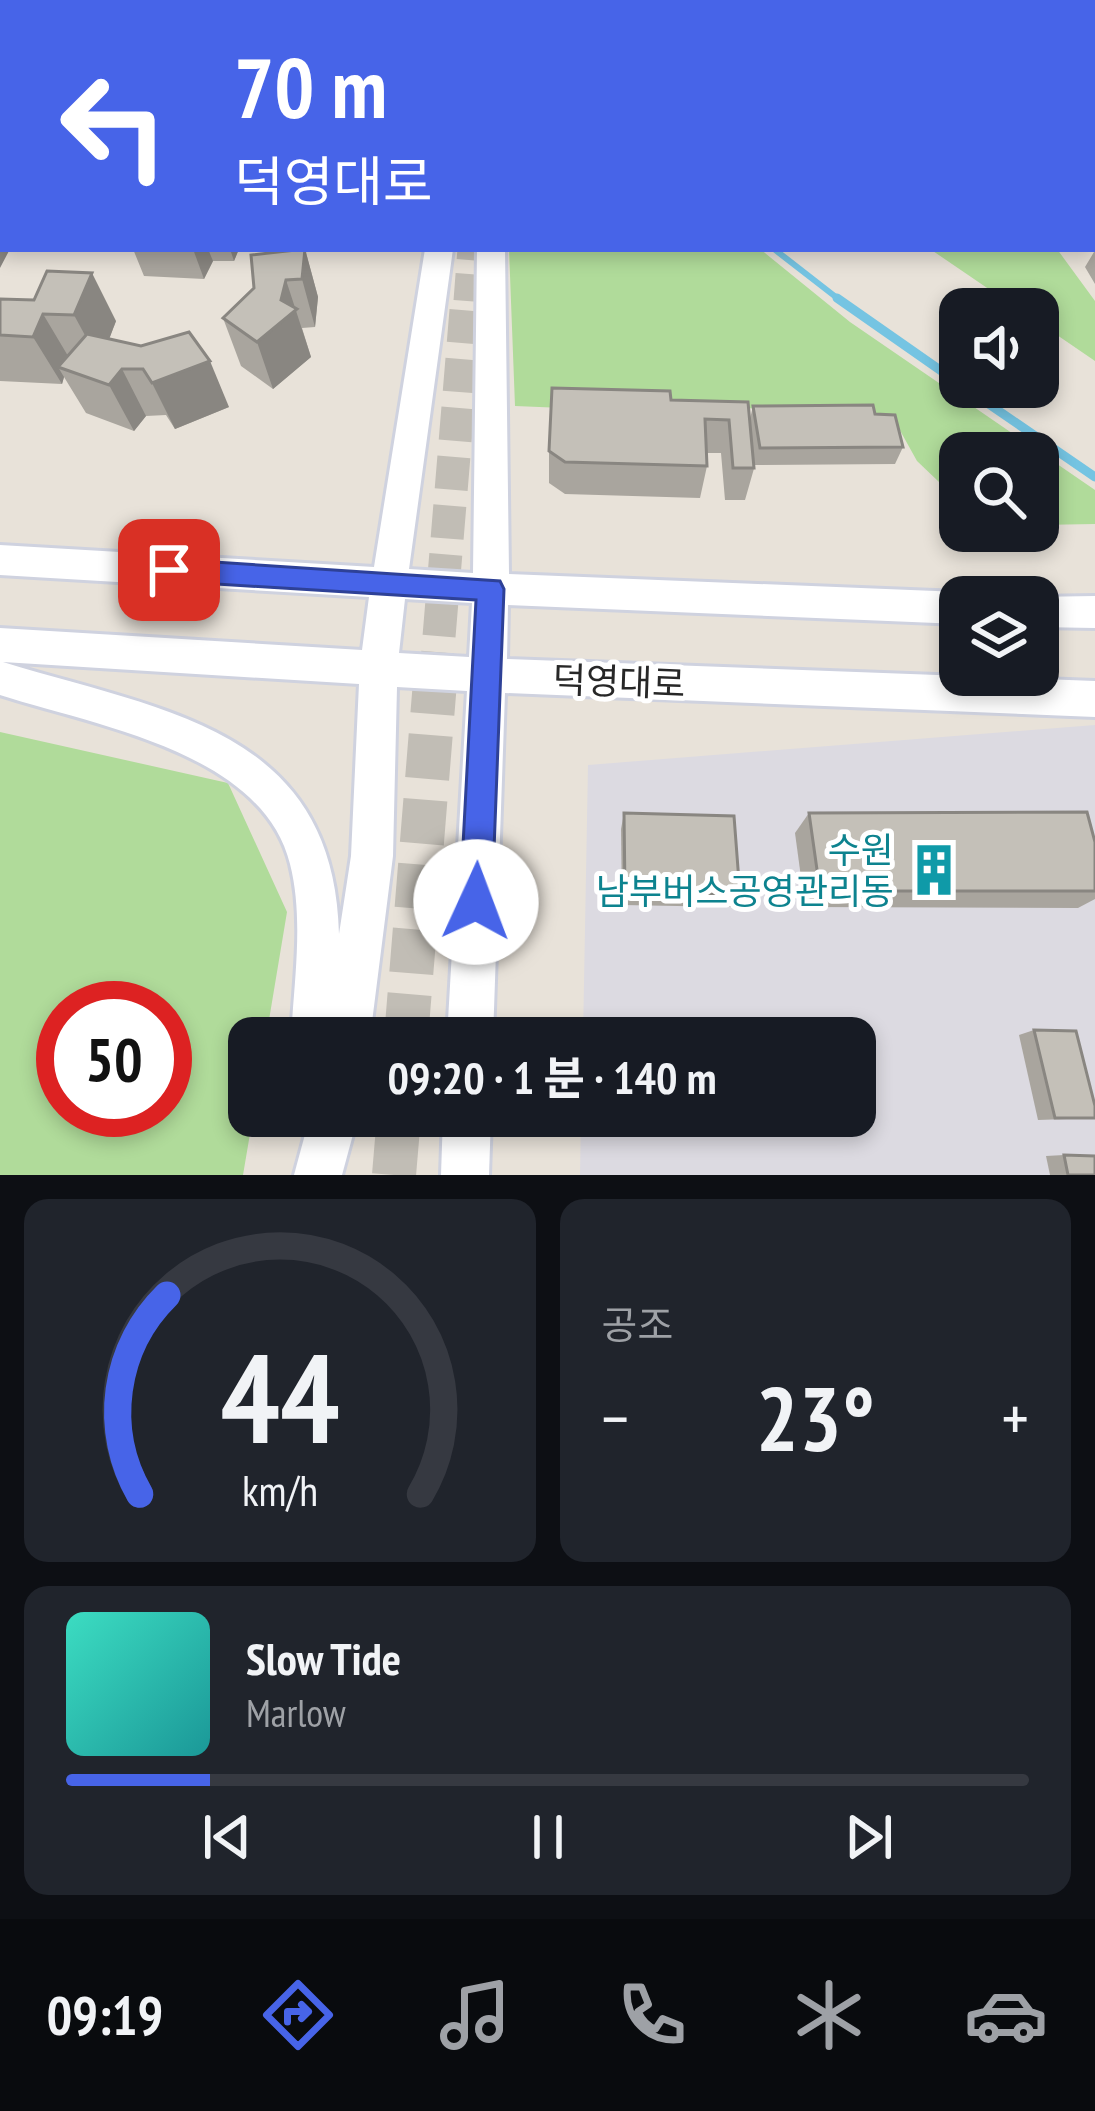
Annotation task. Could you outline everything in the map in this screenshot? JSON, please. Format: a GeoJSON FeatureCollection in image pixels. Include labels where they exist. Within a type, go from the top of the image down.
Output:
{"type":"FeatureCollection","features":[{"type":"Feature","properties":{"kind":"main road"},"geometry":{"type":"LineString","coordinates":[[350,1017],[372,856],[379,666],[388,582],[439,252]]}},
{"type":"Feature","properties":{"kind":"main road"},"geometry":{"type":"LineString","coordinates":[[471,1017],[490,589],[491,252]]}},
{"type":"Feature","properties":{"kind":"main road"},"geometry":{"type":"LineString","coordinates":[[0,560],[490,589],[939,607]]}},
{"type":"Feature","properties":{"kind":"main road"},"geometry":{"type":"LineString","coordinates":[[1059,612],[1095,613]]}},
{"type":"Feature","properties":{"kind":"main road","name":"덕영대로"},"geometry":{"type":"LineString","coordinates":[[0,645],[485,675],[1095,700]]}},
{"type":"Feature","properties":{"kind":"main road"},"geometry":{"type":"LineString","coordinates":[[0,678],[155,722],[248,767],[260,779],[306,846],[315,897],[314,1017]]}},
{"type":"Feature","properties":{"kind":"main road"},"geometry":{"type":"LineString","coordinates":[[307,1175],[309,1137]]}},
{"type":"Feature","properties":{"kind":"main road"},"geometry":{"type":"LineString","coordinates":[[319,1175],[329,1137]]}},
{"type":"Feature","properties":{"kind":"main road"},"geometry":{"type":"LineString","coordinates":[[465,1175],[466,1137]]}},
{"type":"Feature","properties":{"kind":"shaded area"},"geometry":{"type":"Polygon","coordinates":[[[1095,725],[1095,1175],[580,1175],[581,1137],[876,1137],[876,1017],[583,1017],[588,765],[1095,725]]]}},
{"type":"Feature","properties":{"kind":"green space"},"geometry":{"type":"Polygon","coordinates":[[[509,252],[764,252],[850,322],[939,383],[939,408],[975,408],[1010,432],[939,432],[939,482],[917,461],[892,416],[727,407],[684,413],[515,406],[509,252]]]}},
{"type":"Feature","properties":{"kind":"green space"},"geometry":{"type":"Polygon","coordinates":[[[934,252],[1059,252],[1095,301],[1095,361],[1059,336],[1059,288],[987,288],[934,252]]]}},
{"type":"Feature","properties":{"kind":"green space"},"geometry":{"type":"Polygon","coordinates":[[[1059,465],[1095,490],[1095,524],[1059,525],[1059,465]]]}},
{"type":"Feature","properties":{"kind":"green space"},"geometry":{"type":"Polygon","coordinates":[[[0,732],[228,783],[287,912],[270,1017],[228,1017],[228,1137],[249,1137],[243,1175],[0,1175],[0,732]]]}},
{"type":"Feature","properties":{"kind":"building"},"geometry":{"type":"Polygon","coordinates":[[[305,252],[302,279],[286,280],[281,300],[297,309],[257,342],[223,318],[254,288],[251,255],[305,252]]]}},
{"type":"Feature","properties":{"kind":"building"},"geometry":{"type":"Polygon","coordinates":[[[47,271],[92,273],[74,315],[43,314],[33,337],[0,335],[0,299],[34,300],[47,271]]]}},
{"type":"Feature","properties":{"kind":"building"},"geometry":{"type":"Polygon","coordinates":[[[189,332],[210,361],[152,383],[143,369],[122,369],[109,385],[58,367],[87,334],[141,346],[189,332]]]}},
{"type":"Feature","properties":{"kind":"building"},"geometry":{"type":"Polygon","coordinates":[[[552,388],[670,391],[671,400],[748,402],[754,468],[733,468],[729,420],[705,419],[707,466],[565,462],[549,451],[552,388]]]}},
{"type":"Feature","properties":{"kind":"building"},"geometry":{"type":"Polygon","coordinates":[[[873,405],[875,414],[895,415],[903,447],[760,448],[753,406],[873,405]]]}},
{"type":"Feature","properties":{"kind":"building","name":"수원 남부버스공영관리동"},"geometry":{"type":"Polygon","coordinates":[[[1087,812],[1095,842],[1095,891],[820,891],[809,813],[1087,812]]]}},
{"type":"Feature","properties":{"kind":"building"},"geometry":{"type":"Polygon","coordinates":[[[624,813],[734,816],[740,895],[625,892],[624,813]]]}},
{"type":"Feature","properties":{"kind":"building"},"geometry":{"type":"Polygon","coordinates":[[[1034,1030],[1076,1031],[1095,1118],[1055,1118],[1034,1030]]]}},
{"type":"Feature","properties":{"kind":"building"},"geometry":{"type":"Polygon","coordinates":[[[1064,1155],[1095,1156],[1095,1175],[1068,1175],[1064,1155]]]}},
{"type":"Feature","properties":{"kind":"waterway"},"geometry":{"type":"LineString","coordinates":[[778,252],[838,299]]}},
{"type":"Feature","properties":{"kind":"waterway"},"geometry":{"type":"LineString","coordinates":[[838,299],[939,369]]}},
{"type":"Feature","properties":{"kind":"waterway"},"geometry":{"type":"LineString","coordinates":[[995,408],[1095,477]]}},
{"type":"Feature","properties":{"kind":"tunnel"},"geometry":{"type":"LineString","coordinates":[[467,301],[471,252]]}},
{"type":"Feature","properties":{"kind":"tunnel"},"geometry":{"type":"LineString","coordinates":[[435,685],[467,298]]}},
{"type":"Feature","properties":{"kind":"tunnel"},"geometry":{"type":"LineString","coordinates":[[408,1017],[435,682]]}},
{"type":"Feature","properties":{"kind":"tunnel"},"geometry":{"type":"LineString","coordinates":[[394,1175],[397,1137]]}},
{"type":"Feature","properties":{"kind":"place","name":"수원 남부버스공영관리동"},"geometry":{"type":"Point","coordinates":[934,870]}},
{"type":"Feature","properties":{"kind":"route"},"geometry":{"type":"LineString","coordinates":[[169,570],[490,589],[476,902]]}}]}
